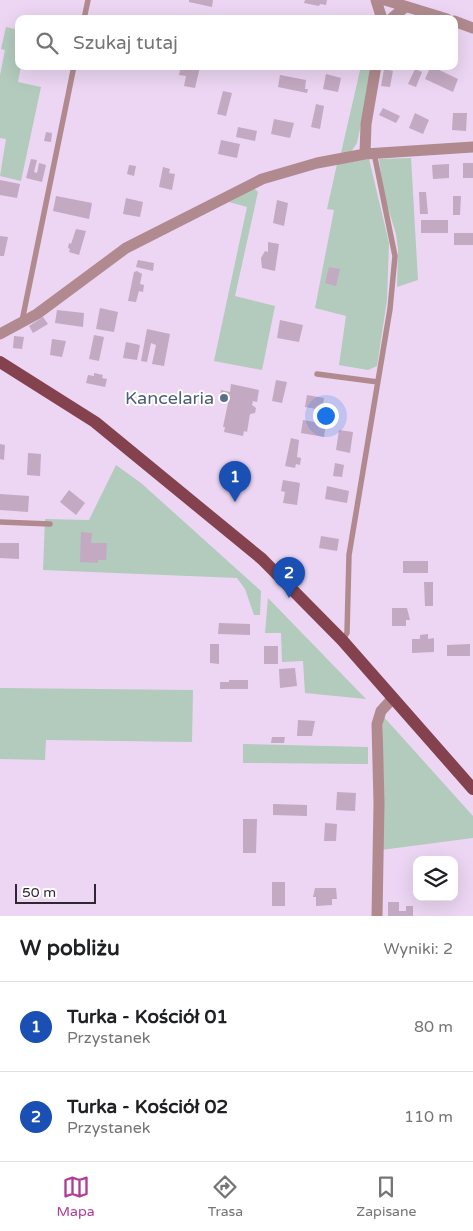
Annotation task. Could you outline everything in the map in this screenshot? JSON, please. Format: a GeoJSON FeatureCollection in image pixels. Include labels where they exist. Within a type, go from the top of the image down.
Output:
{"type":"FeatureCollection","features":[{"type":"Feature","properties":{"kind":"main road"},"geometry":{"type":"LineString","coordinates":[[0,362],[95,422],[171,482],[268,564],[342,640],[473,789]]}},
{"type":"Feature","properties":{"kind":"street"},"geometry":{"type":"LineString","coordinates":[[376,0],[381,15]]}},
{"type":"Feature","properties":{"kind":"street"},"geometry":{"type":"LineString","coordinates":[[385,0],[433,15]]}},
{"type":"Feature","properties":{"kind":"street"},"geometry":{"type":"LineString","coordinates":[[396,15],[405,7]]}},
{"type":"Feature","properties":{"kind":"street"},"geometry":{"type":"LineString","coordinates":[[458,22],[473,28]]}},
{"type":"Feature","properties":{"kind":"street"},"geometry":{"type":"LineString","coordinates":[[369,154],[366,124],[375,70]]}},
{"type":"Feature","properties":{"kind":"street"},"geometry":{"type":"LineString","coordinates":[[0,334],[22,323],[66,293],[112,256],[248,186],[297,168],[369,154],[473,147]]}},
{"type":"Feature","properties":{"kind":"street"},"geometry":{"type":"LineString","coordinates":[[378,916],[379,803],[377,724],[381,710],[393,698]]}},
{"type":"Feature","properties":{"kind":"lane"},"geometry":{"type":"LineString","coordinates":[[85,15],[88,0]]}},
{"type":"Feature","properties":{"kind":"lane"},"geometry":{"type":"LineString","coordinates":[[22,323],[22,312],[64,127],[73,70]]}},
{"type":"Feature","properties":{"kind":"lane"},"geometry":{"type":"LineString","coordinates":[[342,640],[347,633],[349,555],[390,309],[394,256],[369,154]]}},
{"type":"Feature","properties":{"kind":"lane"},"geometry":{"type":"LineString","coordinates":[[317,374],[378,382]]}},
{"type":"Feature","properties":{"kind":"lane"},"geometry":{"type":"LineString","coordinates":[[0,522],[50,524]]}},
{"type":"Feature","properties":{"kind":"green space"},"geometry":{"type":"Polygon","coordinates":[[[6,27],[15,29],[15,70],[20,70],[18,82],[41,87],[21,181],[0,176],[6,139],[0,138],[0,75],[5,50],[1,49],[6,27]]]}},
{"type":"Feature","properties":{"kind":"green space"},"geometry":{"type":"Polygon","coordinates":[[[360,70],[372,70],[357,143],[351,152],[341,153],[360,70]]]}},
{"type":"Feature","properties":{"kind":"green space"},"geometry":{"type":"Polygon","coordinates":[[[411,158],[418,280],[397,287],[398,250],[396,234],[384,195],[379,159],[411,158]]]}},
{"type":"Feature","properties":{"kind":"green space"},"geometry":{"type":"Polygon","coordinates":[[[369,159],[389,243],[387,300],[377,366],[368,370],[339,365],[346,316],[315,308],[334,210],[327,209],[337,164],[369,159]]]}},
{"type":"Feature","properties":{"kind":"green space"},"geometry":{"type":"Polygon","coordinates":[[[254,188],[258,192],[235,296],[275,306],[262,370],[214,361],[247,207],[229,202],[254,188]]]}},
{"type":"Feature","properties":{"kind":"green space"},"geometry":{"type":"Polygon","coordinates":[[[116,465],[141,483],[261,591],[260,615],[254,615],[245,589],[237,578],[43,570],[45,519],[89,520],[116,465]]]}},
{"type":"Feature","properties":{"kind":"green space"},"geometry":{"type":"Polygon","coordinates":[[[268,598],[366,699],[305,693],[303,661],[282,662],[281,633],[265,633],[268,598]]]}},
{"type":"Feature","properties":{"kind":"green space"},"geometry":{"type":"Polygon","coordinates":[[[0,688],[193,690],[192,742],[46,740],[45,760],[0,759],[0,688]]]}},
{"type":"Feature","properties":{"kind":"green space"},"geometry":{"type":"Polygon","coordinates":[[[383,716],[473,816],[473,838],[381,850],[383,716]]]}},
{"type":"Feature","properties":{"kind":"green space"},"geometry":{"type":"Polygon","coordinates":[[[243,744],[368,747],[368,764],[243,763],[243,744]]]}},
{"type":"Feature","properties":{"kind":"building"},"geometry":{"type":"Polygon","coordinates":[[[189,0],[213,0],[212,7],[189,2],[189,0]]]}},
{"type":"Feature","properties":{"kind":"building"},"geometry":{"type":"Polygon","coordinates":[[[305,0],[327,0],[326,5],[320,4],[319,6],[304,3],[305,0]]]}},
{"type":"Feature","properties":{"kind":"building"},"geometry":{"type":"Polygon","coordinates":[[[180,70],[199,70],[195,88],[184,86],[186,76],[179,75],[180,70]]]}},
{"type":"Feature","properties":{"kind":"building"},"geometry":{"type":"Polygon","coordinates":[[[384,70],[393,71],[390,87],[381,86],[384,70]]]}},
{"type":"Feature","properties":{"kind":"building"},"geometry":{"type":"Polygon","coordinates":[[[415,70],[422,72],[416,87],[408,84],[415,70]]]}},
{"type":"Feature","properties":{"kind":"building"},"geometry":{"type":"Polygon","coordinates":[[[429,70],[439,70],[458,79],[453,92],[425,79],[429,70]]]}},
{"type":"Feature","properties":{"kind":"building"},"geometry":{"type":"Polygon","coordinates":[[[326,74],[341,78],[338,92],[323,89],[326,74]]]}},
{"type":"Feature","properties":{"kind":"building"},"geometry":{"type":"Polygon","coordinates":[[[280,75],[306,80],[305,89],[308,89],[307,93],[278,87],[280,75]]]}},
{"type":"Feature","properties":{"kind":"building"},"geometry":{"type":"Polygon","coordinates":[[[223,91],[232,93],[226,116],[217,114],[223,91]]]}},
{"type":"Feature","properties":{"kind":"building"},"geometry":{"type":"Polygon","coordinates":[[[316,104],[324,106],[320,129],[311,127],[316,104]]]}},
{"type":"Feature","properties":{"kind":"building"},"geometry":{"type":"Polygon","coordinates":[[[383,108],[400,116],[396,123],[379,115],[383,108]]]}},
{"type":"Feature","properties":{"kind":"building"},"geometry":{"type":"Polygon","coordinates":[[[415,113],[429,120],[423,134],[409,128],[415,113]]]}},
{"type":"Feature","properties":{"kind":"building"},"geometry":{"type":"Polygon","coordinates":[[[453,113],[467,113],[466,131],[452,130],[453,113]]]}},
{"type":"Feature","properties":{"kind":"building"},"geometry":{"type":"Polygon","coordinates":[[[274,119],[294,123],[290,138],[271,134],[274,119]]]}},
{"type":"Feature","properties":{"kind":"building"},"geometry":{"type":"Polygon","coordinates":[[[238,127],[257,131],[255,141],[236,137],[238,127]]]}},
{"type":"Feature","properties":{"kind":"building"},"geometry":{"type":"Polygon","coordinates":[[[46,132],[52,133],[51,142],[44,141],[46,132]]]}},
{"type":"Feature","properties":{"kind":"building"},"geometry":{"type":"Polygon","coordinates":[[[221,140],[240,144],[237,158],[218,154],[221,140]]]}},
{"type":"Feature","properties":{"kind":"building"},"geometry":{"type":"Polygon","coordinates":[[[31,159],[37,160],[34,172],[37,173],[39,163],[46,165],[42,182],[26,178],[31,159]]]}},
{"type":"Feature","properties":{"kind":"building"},"geometry":{"type":"Polygon","coordinates":[[[463,163],[473,163],[473,178],[463,178],[463,163]]]}},
{"type":"Feature","properties":{"kind":"building"},"geometry":{"type":"Polygon","coordinates":[[[449,164],[449,178],[433,179],[432,165],[449,164]]]}},
{"type":"Feature","properties":{"kind":"building"},"geometry":{"type":"Polygon","coordinates":[[[129,165],[136,166],[134,176],[127,174],[129,165]]]}},
{"type":"Feature","properties":{"kind":"building"},"geometry":{"type":"Polygon","coordinates":[[[163,167],[170,169],[169,173],[175,174],[172,190],[159,187],[163,167]]]}},
{"type":"Feature","properties":{"kind":"building"},"geometry":{"type":"Polygon","coordinates":[[[0,180],[20,184],[17,198],[0,195],[0,180]]]}},
{"type":"Feature","properties":{"kind":"building"},"geometry":{"type":"Polygon","coordinates":[[[419,192],[426,192],[428,214],[420,214],[419,192]]]}},
{"type":"Feature","properties":{"kind":"building"},"geometry":{"type":"Polygon","coordinates":[[[56,196],[92,203],[89,219],[53,211],[56,196]]]}},
{"type":"Feature","properties":{"kind":"building"},"geometry":{"type":"Polygon","coordinates":[[[453,196],[461,196],[460,215],[453,215],[453,196]]]}},
{"type":"Feature","properties":{"kind":"building"},"geometry":{"type":"Polygon","coordinates":[[[126,198],[143,202],[140,217],[123,214],[126,198]]]}},
{"type":"Feature","properties":{"kind":"building"},"geometry":{"type":"Polygon","coordinates":[[[277,200],[288,203],[284,226],[273,223],[277,200]]]}},
{"type":"Feature","properties":{"kind":"building"},"geometry":{"type":"Polygon","coordinates":[[[421,220],[448,220],[448,233],[421,233],[421,220]]]}},
{"type":"Feature","properties":{"kind":"building"},"geometry":{"type":"Polygon","coordinates":[[[76,229],[86,231],[79,255],[69,252],[70,249],[68,248],[76,229]]]}},
{"type":"Feature","properties":{"kind":"building"},"geometry":{"type":"Polygon","coordinates":[[[454,233],[473,233],[473,245],[454,245],[454,233]]]}},
{"type":"Feature","properties":{"kind":"building"},"geometry":{"type":"Polygon","coordinates":[[[0,236],[8,237],[4,256],[0,256],[0,236]]]}},
{"type":"Feature","properties":{"kind":"building"},"geometry":{"type":"Polygon","coordinates":[[[268,242],[279,244],[275,271],[262,268],[261,258],[265,251],[268,252],[268,242]]]}},
{"type":"Feature","properties":{"kind":"building"},"geometry":{"type":"Polygon","coordinates":[[[138,260],[154,263],[153,271],[136,267],[138,260]]]}},
{"type":"Feature","properties":{"kind":"building"},"geometry":{"type":"Polygon","coordinates":[[[329,267],[340,269],[336,286],[325,283],[329,267]]]}},
{"type":"Feature","properties":{"kind":"building"},"geometry":{"type":"Polygon","coordinates":[[[137,271],[142,274],[140,284],[144,285],[143,292],[139,291],[136,302],[128,301],[134,272],[137,271]]]}},
{"type":"Feature","properties":{"kind":"building"},"geometry":{"type":"Polygon","coordinates":[[[100,308],[118,312],[114,332],[96,329],[100,308]]]}},
{"type":"Feature","properties":{"kind":"building"},"geometry":{"type":"Polygon","coordinates":[[[57,310],[84,313],[83,327],[55,323],[57,310]]]}},
{"type":"Feature","properties":{"kind":"building"},"geometry":{"type":"Polygon","coordinates":[[[43,317],[48,324],[33,333],[29,326],[43,317]]]}},
{"type":"Feature","properties":{"kind":"building"},"geometry":{"type":"Polygon","coordinates":[[[280,320],[303,325],[299,342],[277,338],[280,320]]]}},
{"type":"Feature","properties":{"kind":"building"},"geometry":{"type":"Polygon","coordinates":[[[147,329],[170,334],[164,366],[152,364],[156,345],[151,343],[147,362],[141,361],[147,329]]]}},
{"type":"Feature","properties":{"kind":"building"},"geometry":{"type":"Polygon","coordinates":[[[94,335],[104,337],[99,361],[89,359],[94,335]]]}},
{"type":"Feature","properties":{"kind":"building"},"geometry":{"type":"Polygon","coordinates":[[[14,336],[24,337],[22,349],[13,348],[14,336]]]}},
{"type":"Feature","properties":{"kind":"building"},"geometry":{"type":"Polygon","coordinates":[[[52,339],[66,341],[62,357],[50,355],[52,339]]]}},
{"type":"Feature","properties":{"kind":"building"},"geometry":{"type":"Polygon","coordinates":[[[126,342],[140,345],[137,360],[123,358],[126,342]]]}},
{"type":"Feature","properties":{"kind":"building"},"geometry":{"type":"Polygon","coordinates":[[[94,373],[103,375],[102,378],[107,379],[105,387],[86,383],[88,375],[94,376],[94,373]]]}},
{"type":"Feature","properties":{"kind":"building"},"geometry":{"type":"Polygon","coordinates":[[[276,380],[287,382],[282,403],[272,401],[276,380]]]}},
{"type":"Feature","properties":{"kind":"building"},"geometry":{"type":"Polygon","coordinates":[[[231,384],[259,390],[257,402],[253,401],[252,405],[256,408],[255,413],[250,414],[247,432],[244,431],[243,436],[224,432],[225,427],[223,427],[228,403],[219,402],[221,390],[230,392],[231,384]]]}},
{"type":"Feature","properties":{"kind":"building"},"geometry":{"type":"Polygon","coordinates":[[[307,395],[324,398],[322,410],[305,407],[307,395]]]}},
{"type":"Feature","properties":{"kind":"building"},"geometry":{"type":"Polygon","coordinates":[[[303,420],[326,424],[324,437],[301,433],[303,420]]]}},
{"type":"Feature","properties":{"kind":"building"},"geometry":{"type":"Polygon","coordinates":[[[339,430],[353,432],[350,453],[336,450],[339,430]]]}},
{"type":"Feature","properties":{"kind":"building"},"geometry":{"type":"Polygon","coordinates":[[[291,438],[299,440],[297,457],[301,458],[300,465],[296,464],[295,468],[285,466],[291,438]]]}},
{"type":"Feature","properties":{"kind":"building"},"geometry":{"type":"Polygon","coordinates":[[[0,444],[5,445],[4,460],[0,459],[0,444]]]}},
{"type":"Feature","properties":{"kind":"building"},"geometry":{"type":"Polygon","coordinates":[[[28,453],[41,454],[40,476],[27,475],[28,453]]]}},
{"type":"Feature","properties":{"kind":"building"},"geometry":{"type":"Polygon","coordinates":[[[335,463],[344,465],[342,477],[333,476],[335,463]]]}},
{"type":"Feature","properties":{"kind":"building"},"geometry":{"type":"Polygon","coordinates":[[[283,480],[300,483],[297,505],[283,503],[285,492],[281,491],[283,480]]]}},
{"type":"Feature","properties":{"kind":"building"},"geometry":{"type":"Polygon","coordinates":[[[327,486],[349,491],[347,503],[325,499],[327,486]]]}},
{"type":"Feature","properties":{"kind":"building"},"geometry":{"type":"Polygon","coordinates":[[[69,490],[85,503],[76,515],[60,502],[69,490]]]}},
{"type":"Feature","properties":{"kind":"building"},"geometry":{"type":"Polygon","coordinates":[[[0,494],[29,496],[28,512],[0,510],[0,494]]]}},
{"type":"Feature","properties":{"kind":"building"},"geometry":{"type":"Polygon","coordinates":[[[81,532],[92,533],[91,543],[107,543],[106,560],[98,560],[98,563],[80,562],[81,532]]]}},
{"type":"Feature","properties":{"kind":"building"},"geometry":{"type":"Polygon","coordinates":[[[321,536],[339,539],[337,551],[319,548],[321,536]]]}},
{"type":"Feature","properties":{"kind":"building"},"geometry":{"type":"Polygon","coordinates":[[[0,543],[19,543],[19,559],[0,558],[0,543]]]}},
{"type":"Feature","properties":{"kind":"building"},"geometry":{"type":"Polygon","coordinates":[[[403,561],[428,561],[428,573],[403,573],[403,561]]]}},
{"type":"Feature","properties":{"kind":"building"},"geometry":{"type":"Polygon","coordinates":[[[424,582],[433,582],[433,606],[425,606],[424,582]]]}},
{"type":"Feature","properties":{"kind":"building"},"geometry":{"type":"Polygon","coordinates":[[[392,608],[407,608],[410,620],[406,620],[406,626],[392,626],[392,608]]]}},
{"type":"Feature","properties":{"kind":"building"},"geometry":{"type":"Polygon","coordinates":[[[219,623],[250,624],[250,635],[218,634],[219,623]]]}},
{"type":"Feature","properties":{"kind":"building"},"geometry":{"type":"Polygon","coordinates":[[[428,634],[428,639],[434,638],[434,652],[412,653],[412,639],[420,639],[420,635],[428,634]]]}},
{"type":"Feature","properties":{"kind":"building"},"geometry":{"type":"Polygon","coordinates":[[[210,644],[219,644],[219,664],[210,663],[210,644]]]}},
{"type":"Feature","properties":{"kind":"building"},"geometry":{"type":"Polygon","coordinates":[[[470,644],[470,656],[447,656],[447,645],[470,644]]]}},
{"type":"Feature","properties":{"kind":"building"},"geometry":{"type":"Polygon","coordinates":[[[264,646],[278,646],[278,664],[264,664],[264,646]]]}},
{"type":"Feature","properties":{"kind":"building"},"geometry":{"type":"Polygon","coordinates":[[[295,668],[297,686],[280,688],[279,669],[295,668]]]}},
{"type":"Feature","properties":{"kind":"building"},"geometry":{"type":"Polygon","coordinates":[[[229,680],[248,680],[248,689],[220,689],[220,682],[229,682],[229,680]]]}},
{"type":"Feature","properties":{"kind":"building"},"geometry":{"type":"Polygon","coordinates":[[[298,720],[315,721],[312,736],[297,736],[298,720]]]}},
{"type":"Feature","properties":{"kind":"building"},"geometry":{"type":"Polygon","coordinates":[[[272,737],[285,737],[284,743],[271,743],[272,737]]]}},
{"type":"Feature","properties":{"kind":"building"},"geometry":{"type":"Polygon","coordinates":[[[337,792],[356,793],[355,811],[336,810],[337,792]]]}},
{"type":"Feature","properties":{"kind":"building"},"geometry":{"type":"Polygon","coordinates":[[[273,804],[307,805],[307,816],[273,815],[273,804]]]}},
{"type":"Feature","properties":{"kind":"building"},"geometry":{"type":"Polygon","coordinates":[[[243,819],[257,819],[256,853],[243,853],[243,819]]]}},
{"type":"Feature","properties":{"kind":"building"},"geometry":{"type":"Polygon","coordinates":[[[325,823],[337,824],[336,841],[324,841],[325,823]]]}},
{"type":"Feature","properties":{"kind":"building"},"geometry":{"type":"Polygon","coordinates":[[[272,882],[285,882],[285,906],[272,906],[272,882]]]}},
{"type":"Feature","properties":{"kind":"building"},"geometry":{"type":"Polygon","coordinates":[[[315,888],[336,888],[337,899],[332,899],[332,905],[316,906],[316,897],[313,897],[315,888]]]}},
{"type":"Feature","properties":{"kind":"building"},"geometry":{"type":"Polygon","coordinates":[[[388,902],[399,902],[399,911],[406,911],[406,906],[413,906],[413,916],[388,916],[388,902]]]}},
{"type":"Feature","properties":{"kind":"place","name":"Kancelaria"},"geometry":{"type":"Point","coordinates":[224,398]}},
{"type":"Feature","properties":{"kind":"place","name":"Turka - Kościół 01"},"geometry":{"type":"Point","coordinates":[235,502]}},
{"type":"Feature","properties":{"kind":"place","name":"Turka - Kościół 02"},"geometry":{"type":"Point","coordinates":[289,598]}}]}
